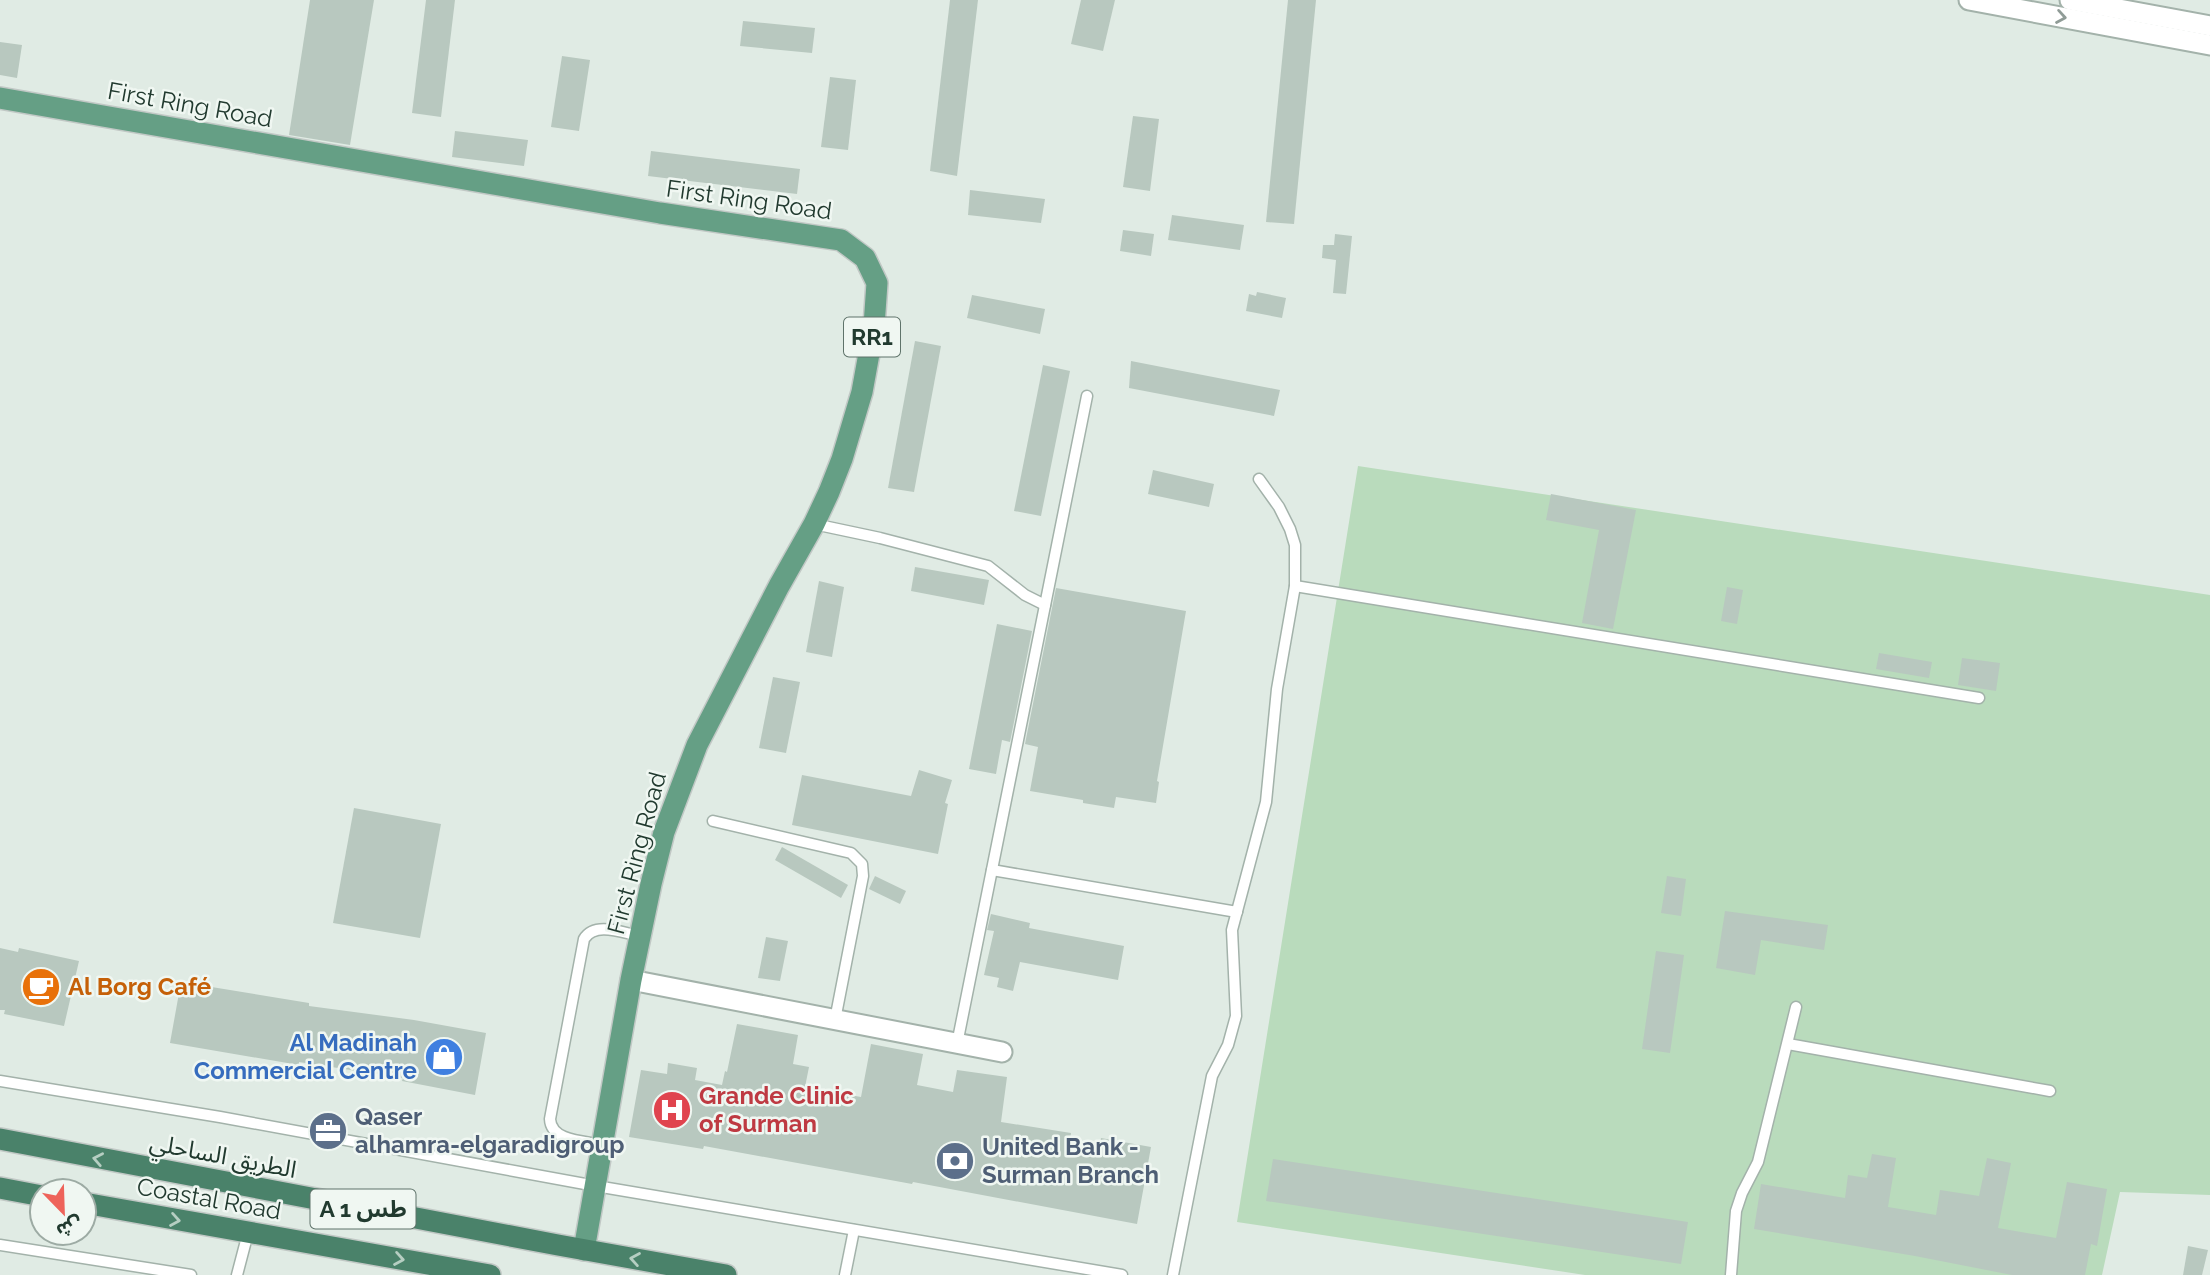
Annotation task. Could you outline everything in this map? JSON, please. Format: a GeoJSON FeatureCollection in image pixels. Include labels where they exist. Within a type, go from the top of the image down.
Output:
{"type":"FeatureCollection","features":[{"type":"Feature","properties":{"kind":"highway","name":"الطريق الساحلي"},"geometry":{"type":"LineString","coordinates":[[0,1139],[726,1275]]}},
{"type":"Feature","properties":{"kind":"highway"},"geometry":{"type":"LineString","coordinates":[[0,1188],[28,1193]]}},
{"type":"Feature","properties":{"kind":"highway","name":"Coastal Road"},"geometry":{"type":"LineString","coordinates":[[98,1206],[490,1275]]}},
{"type":"Feature","properties":{"kind":"main road","name":"First Ring Road"},"geometry":{"type":"LineString","coordinates":[[0,98],[660,213],[841,240],[865,258],[874,274],[877,293],[874,326],[862,392],[829,492],[696,745],[664,832],[631,980],[584,1250]]}},
{"type":"Feature","properties":{"kind":"street"},"geometry":{"type":"LineString","coordinates":[[1969,0],[2210,45]]}},
{"type":"Feature","properties":{"kind":"street"},"geometry":{"type":"LineString","coordinates":[[2070,0],[2210,26]]}},
{"type":"Feature","properties":{"kind":"street"},"geometry":{"type":"LineString","coordinates":[[631,980],[1002,1052]]}},
{"type":"Feature","properties":{"kind":"lane"},"geometry":{"type":"LineString","coordinates":[[957,1044],[1087,396]]}},
{"type":"Feature","properties":{"kind":"lane"},"geometry":{"type":"LineString","coordinates":[[1173,1275],[1212,1076],[1228,1045],[1236,1016],[1233,930],[1266,802],[1277,689],[1295,586],[1295,545],[1290,529],[1275,499],[1258,479]]}},
{"type":"Feature","properties":{"kind":"lane"},"geometry":{"type":"LineString","coordinates":[[814,524],[988,566],[1025,595],[1045,605]]}},
{"type":"Feature","properties":{"kind":"lane"},"geometry":{"type":"LineString","coordinates":[[1295,586],[1979,698]]}},
{"type":"Feature","properties":{"kind":"lane"},"geometry":{"type":"LineString","coordinates":[[713,821],[851,853],[862,864],[863,876],[835,1020]]}},
{"type":"Feature","properties":{"kind":"lane"},"geometry":{"type":"LineString","coordinates":[[992,870],[1237,912]]}},
{"type":"Feature","properties":{"kind":"lane"},"geometry":{"type":"LineString","coordinates":[[603,1145],[560,1136],[552,1129],[550,1119],[583,939],[590,931],[599,929],[640,936]]}},
{"type":"Feature","properties":{"kind":"lane"},"geometry":{"type":"LineString","coordinates":[[1731,1275],[1738,1201],[1758,1162],[1796,1007]]}},
{"type":"Feature","properties":{"kind":"lane"},"geometry":{"type":"LineString","coordinates":[[1788,1044],[2050,1090]]}},
{"type":"Feature","properties":{"kind":"lane"},"geometry":{"type":"LineString","coordinates":[[0,1081],[1122,1275]]}},
{"type":"Feature","properties":{"kind":"lane"},"geometry":{"type":"LineString","coordinates":[[845,1275],[854,1230]]}},
{"type":"Feature","properties":{"kind":"lane"},"geometry":{"type":"LineString","coordinates":[[237,1275],[248,1233]]}},
{"type":"Feature","properties":{"kind":"lane"},"geometry":{"type":"LineString","coordinates":[[0,1245],[191,1275]]}},
{"type":"Feature","properties":{"kind":"green space"},"geometry":{"type":"Polygon","coordinates":[[[1358,466],[2210,595],[2210,1195],[2120,1192],[2102,1275],[1585,1275],[1237,1222],[1358,466]]]}},
{"type":"Feature","properties":{"kind":"building"},"geometry":{"type":"Polygon","coordinates":[[[310,0],[374,0],[350,145],[289,135],[310,0]]]}},
{"type":"Feature","properties":{"kind":"building"},"geometry":{"type":"Polygon","coordinates":[[[426,0],[455,0],[441,117],[412,113],[426,0]]]}},
{"type":"Feature","properties":{"kind":"building"},"geometry":{"type":"Polygon","coordinates":[[[950,0],[978,0],[957,176],[930,171],[950,0]]]}},
{"type":"Feature","properties":{"kind":"building"},"geometry":{"type":"Polygon","coordinates":[[[1081,0],[1115,0],[1103,51],[1071,44],[1081,0]]]}},
{"type":"Feature","properties":{"kind":"building"},"geometry":{"type":"Polygon","coordinates":[[[1288,0],[1316,0],[1294,224],[1266,222],[1288,0]]]}},
{"type":"Feature","properties":{"kind":"building"},"geometry":{"type":"Polygon","coordinates":[[[743,21],[815,28],[812,53],[740,46],[743,21]]]}},
{"type":"Feature","properties":{"kind":"building"},"geometry":{"type":"Polygon","coordinates":[[[0,42],[22,45],[17,78],[0,75],[0,42]]]}},
{"type":"Feature","properties":{"kind":"building"},"geometry":{"type":"Polygon","coordinates":[[[562,56],[590,60],[579,131],[551,127],[562,56]]]}},
{"type":"Feature","properties":{"kind":"building"},"geometry":{"type":"Polygon","coordinates":[[[830,77],[856,80],[848,150],[821,147],[830,77]]]}},
{"type":"Feature","properties":{"kind":"building"},"geometry":{"type":"Polygon","coordinates":[[[1133,116],[1159,119],[1150,191],[1123,187],[1133,116]]]}},
{"type":"Feature","properties":{"kind":"building"},"geometry":{"type":"Polygon","coordinates":[[[455,131],[528,140],[524,166],[452,157],[455,131]]]}},
{"type":"Feature","properties":{"kind":"building"},"geometry":{"type":"Polygon","coordinates":[[[651,151],[800,169],[797,194],[648,176],[651,151]]]}},
{"type":"Feature","properties":{"kind":"building"},"geometry":{"type":"Polygon","coordinates":[[[970,190],[1045,199],[1041,223],[968,215],[970,190]]]}},
{"type":"Feature","properties":{"kind":"building"},"geometry":{"type":"Polygon","coordinates":[[[1172,215],[1244,225],[1240,250],[1168,240],[1172,215]]]}},
{"type":"Feature","properties":{"kind":"building"},"geometry":{"type":"Polygon","coordinates":[[[1123,230],[1154,234],[1151,256],[1120,251],[1123,230]]]}},
{"type":"Feature","properties":{"kind":"building"},"geometry":{"type":"Polygon","coordinates":[[[1335,234],[1352,236],[1346,294],[1333,293],[1336,260],[1322,258],[1323,245],[1334,245],[1335,234]]]}},
{"type":"Feature","properties":{"kind":"building"},"geometry":{"type":"Polygon","coordinates":[[[1257,292],[1286,298],[1282,318],[1246,311],[1249,294],[1256,296],[1257,292]]]}},
{"type":"Feature","properties":{"kind":"building"},"geometry":{"type":"Polygon","coordinates":[[[972,295],[1045,309],[1040,334],[967,318],[972,295]]]}},
{"type":"Feature","properties":{"kind":"building"},"geometry":{"type":"Polygon","coordinates":[[[915,341],[941,346],[914,492],[888,488],[915,341]]]}},
{"type":"Feature","properties":{"kind":"building"},"geometry":{"type":"Polygon","coordinates":[[[1131,361],[1280,390],[1274,416],[1129,388],[1131,361]]]}},
{"type":"Feature","properties":{"kind":"building"},"geometry":{"type":"Polygon","coordinates":[[[1043,365],[1070,371],[1041,516],[1014,511],[1043,365]]]}},
{"type":"Feature","properties":{"kind":"building"},"geometry":{"type":"Polygon","coordinates":[[[1153,470],[1214,484],[1209,507],[1148,494],[1153,470]]]}},
{"type":"Feature","properties":{"kind":"building"},"geometry":{"type":"Polygon","coordinates":[[[1551,494],[1636,510],[1613,629],[1582,623],[1599,530],[1546,520],[1551,494]]]}},
{"type":"Feature","properties":{"kind":"building"},"geometry":{"type":"Polygon","coordinates":[[[915,567],[989,580],[984,605],[911,591],[915,567]]]}},
{"type":"Feature","properties":{"kind":"building"},"geometry":{"type":"Polygon","coordinates":[[[819,581],[844,587],[832,657],[806,652],[819,581]]]}},
{"type":"Feature","properties":{"kind":"building"},"geometry":{"type":"Polygon","coordinates":[[[1727,587],[1743,590],[1737,624],[1721,621],[1727,587]]]}},
{"type":"Feature","properties":{"kind":"building"},"geometry":{"type":"Polygon","coordinates":[[[1056,588],[1186,611],[1157,781],[1156,803],[1116,797],[1114,808],[1030,791],[1038,747],[1025,744],[1056,588]]]}},
{"type":"Feature","properties":{"kind":"building"},"geometry":{"type":"Polygon","coordinates":[[[997,624],[1032,631],[1010,742],[1002,740],[996,774],[969,769],[997,624]]]}},
{"type":"Feature","properties":{"kind":"building"},"geometry":{"type":"Polygon","coordinates":[[[1879,653],[1932,662],[1929,678],[1876,669],[1879,653]]]}},
{"type":"Feature","properties":{"kind":"building"},"geometry":{"type":"Polygon","coordinates":[[[1962,658],[2000,663],[1996,691],[1958,685],[1962,658]]]}},
{"type":"Feature","properties":{"kind":"building"},"geometry":{"type":"Polygon","coordinates":[[[773,677],[800,682],[786,753],[759,748],[773,677]]]}},
{"type":"Feature","properties":{"kind":"building"},"geometry":{"type":"Polygon","coordinates":[[[919,770],[952,780],[945,803],[948,804],[938,854],[792,825],[802,775],[911,796],[919,770]]]}},
{"type":"Feature","properties":{"kind":"building"},"geometry":{"type":"Polygon","coordinates":[[[354,808],[441,824],[420,938],[333,923],[354,808]]]}},
{"type":"Feature","properties":{"kind":"building"},"geometry":{"type":"Polygon","coordinates":[[[782,847],[848,885],[841,898],[775,860],[782,847]]]}},
{"type":"Feature","properties":{"kind":"building"},"geometry":{"type":"Polygon","coordinates":[[[875,876],[906,891],[900,904],[869,889],[875,876]]]}},
{"type":"Feature","properties":{"kind":"building"},"geometry":{"type":"Polygon","coordinates":[[[1667,876],[1686,879],[1681,916],[1661,913],[1667,876]]]}},
{"type":"Feature","properties":{"kind":"building"},"geometry":{"type":"Polygon","coordinates":[[[1725,911],[1828,925],[1824,950],[1761,940],[1755,975],[1716,968],[1725,911]]]}},
{"type":"Feature","properties":{"kind":"building"},"geometry":{"type":"Polygon","coordinates":[[[991,914],[1030,923],[1029,928],[1124,946],[1118,980],[1020,962],[1013,991],[997,987],[999,978],[984,975],[994,931],[987,930],[991,914]]]}},
{"type":"Feature","properties":{"kind":"building"},"geometry":{"type":"Polygon","coordinates":[[[766,937],[788,941],[780,981],[758,978],[766,937]]]}},
{"type":"Feature","properties":{"kind":"building","name":"Al Borg Café"},"geometry":{"type":"Polygon","coordinates":[[[0,948],[18,952],[19,948],[79,961],[64,1026],[4,1014],[5,1010],[0,1010],[0,948]]]}},
{"type":"Feature","properties":{"kind":"building"},"geometry":{"type":"Polygon","coordinates":[[[1656,951],[1684,955],[1670,1053],[1642,1049],[1656,951]]]}},
{"type":"Feature","properties":{"kind":"building"},"geometry":{"type":"Polygon","coordinates":[[[181,982],[309,1003],[309,1006],[486,1033],[475,1095],[402,1081],[403,1078],[299,1062],[299,1065],[170,1043],[181,982]]]}},
{"type":"Feature","properties":{"kind":"building"},"geometry":{"type":"Polygon","coordinates":[[[737,1024],[798,1035],[793,1064],[809,1067],[805,1087],[861,1097],[871,1044],[923,1054],[917,1085],[953,1092],[957,1070],[1007,1077],[1001,1122],[1071,1133],[1069,1146],[1099,1151],[1101,1138],[1151,1147],[1137,1224],[704,1146],[703,1149],[629,1137],[641,1070],[667,1074],[668,1063],[697,1068],[695,1080],[722,1085],[737,1024]]]}},
{"type":"Feature","properties":{"kind":"building"},"geometry":{"type":"Polygon","coordinates":[[[1872,1154],[1896,1158],[1888,1207],[1936,1215],[1940,1190],[1979,1196],[1987,1158],[2011,1163],[1998,1228],[2056,1238],[2067,1182],[2107,1189],[2097,1246],[2091,1244],[2085,1275],[2012,1275],[1754,1229],[1761,1184],[1845,1198],[1848,1175],[1867,1178],[1872,1154]]]}},
{"type":"Feature","properties":{"kind":"building"},"geometry":{"type":"Polygon","coordinates":[[[1273,1159],[1688,1222],[1681,1264],[1266,1201],[1273,1159]]]}},
{"type":"Feature","properties":{"kind":"building"},"geometry":{"type":"Polygon","coordinates":[[[2188,1246],[2208,1250],[2202,1275],[2183,1275],[2188,1246]]]}},
{"type":"Feature","properties":{"kind":"place","name":"Al Borg Café"},"geometry":{"type":"Point","coordinates":[41,987]}},
{"type":"Feature","properties":{"kind":"place","name":"Al Madinah Commercial Centre"},"geometry":{"type":"Point","coordinates":[444,1057]}},
{"type":"Feature","properties":{"kind":"place","name":"Grande Clinic of Surman"},"geometry":{"type":"Point","coordinates":[672,1110]}},
{"type":"Feature","properties":{"kind":"place","name":"Qaser alhamra-elgaradigroup"},"geometry":{"type":"Point","coordinates":[328,1131]}},
{"type":"Feature","properties":{"kind":"place","name":"United Bank - Surman Branch"},"geometry":{"type":"Point","coordinates":[955,1161]}}]}
